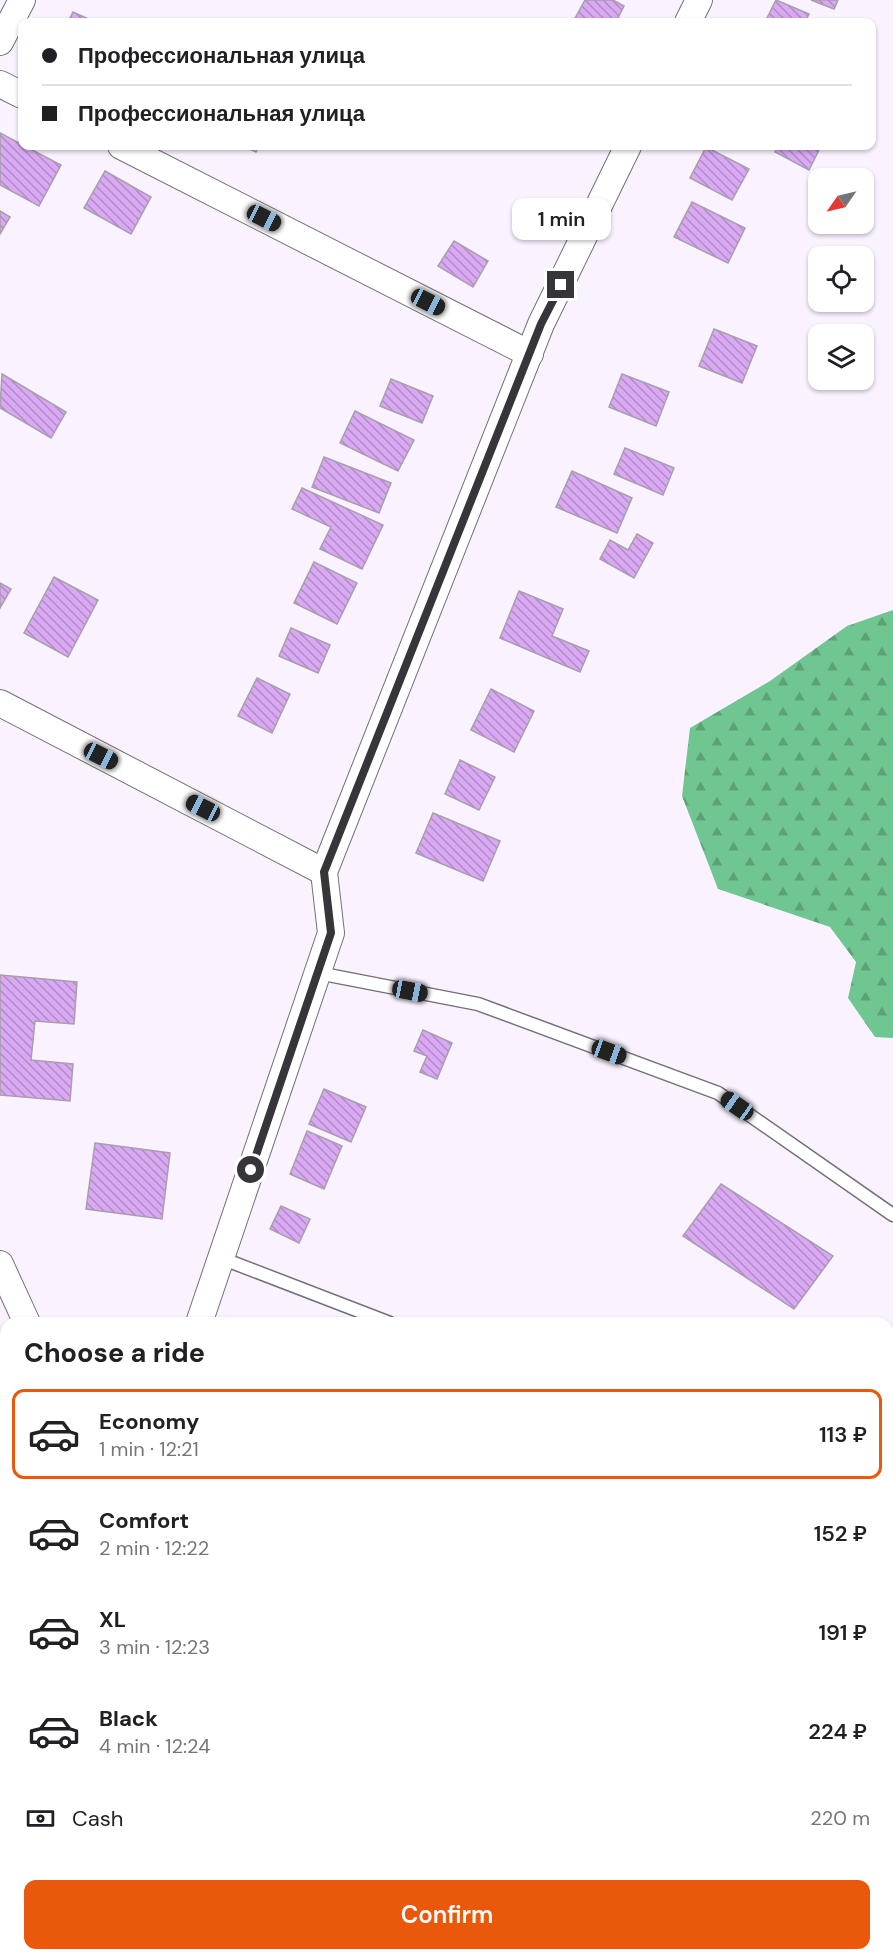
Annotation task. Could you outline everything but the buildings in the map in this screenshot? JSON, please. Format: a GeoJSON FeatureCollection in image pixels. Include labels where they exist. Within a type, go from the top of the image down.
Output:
{"type":"FeatureCollection","features":[{"type":"Feature","properties":{"kind":"street"},"geometry":{"type":"LineString","coordinates":[[0,42],[22,0]]}},
{"type":"Feature","properties":{"kind":"street"},"geometry":{"type":"LineString","coordinates":[[690,18],[699,0]]}},
{"type":"Feature","properties":{"kind":"street"},"geometry":{"type":"LineString","coordinates":[[0,84],[18,93]]}},
{"type":"Feature","properties":{"kind":"street"},"geometry":{"type":"LineString","coordinates":[[129,150],[530,354]]}},
{"type":"Feature","properties":{"kind":"street"},"geometry":{"type":"LineString","coordinates":[[201,1317],[331,933],[324,872],[530,354],[626,150]]}},
{"type":"Feature","properties":{"kind":"street"},"geometry":{"type":"LineString","coordinates":[[0,703],[324,872]]}},
{"type":"Feature","properties":{"kind":"street"},"geometry":{"type":"LineString","coordinates":[[0,1264],[24,1317]]}},
{"type":"Feature","properties":{"kind":"lane"},"geometry":{"type":"LineString","coordinates":[[318,973],[478,1004],[718,1093],[893,1215]]}},
{"type":"Feature","properties":{"kind":"lane"},"geometry":{"type":"LineString","coordinates":[[221,1258],[374,1317]]}},
{"type":"Feature","properties":{"kind":"green space"},"geometry":{"type":"Polygon","coordinates":[[[893,610],[893,1038],[875,1037],[848,998],[856,962],[830,927],[718,889],[682,796],[690,728],[770,681],[847,626],[893,610]]]}},
{"type":"Feature","properties":{"kind":"route"},"geometry":{"type":"LineString","coordinates":[[251,1170],[331,933],[324,872],[541,324],[561,285]]}}]}
